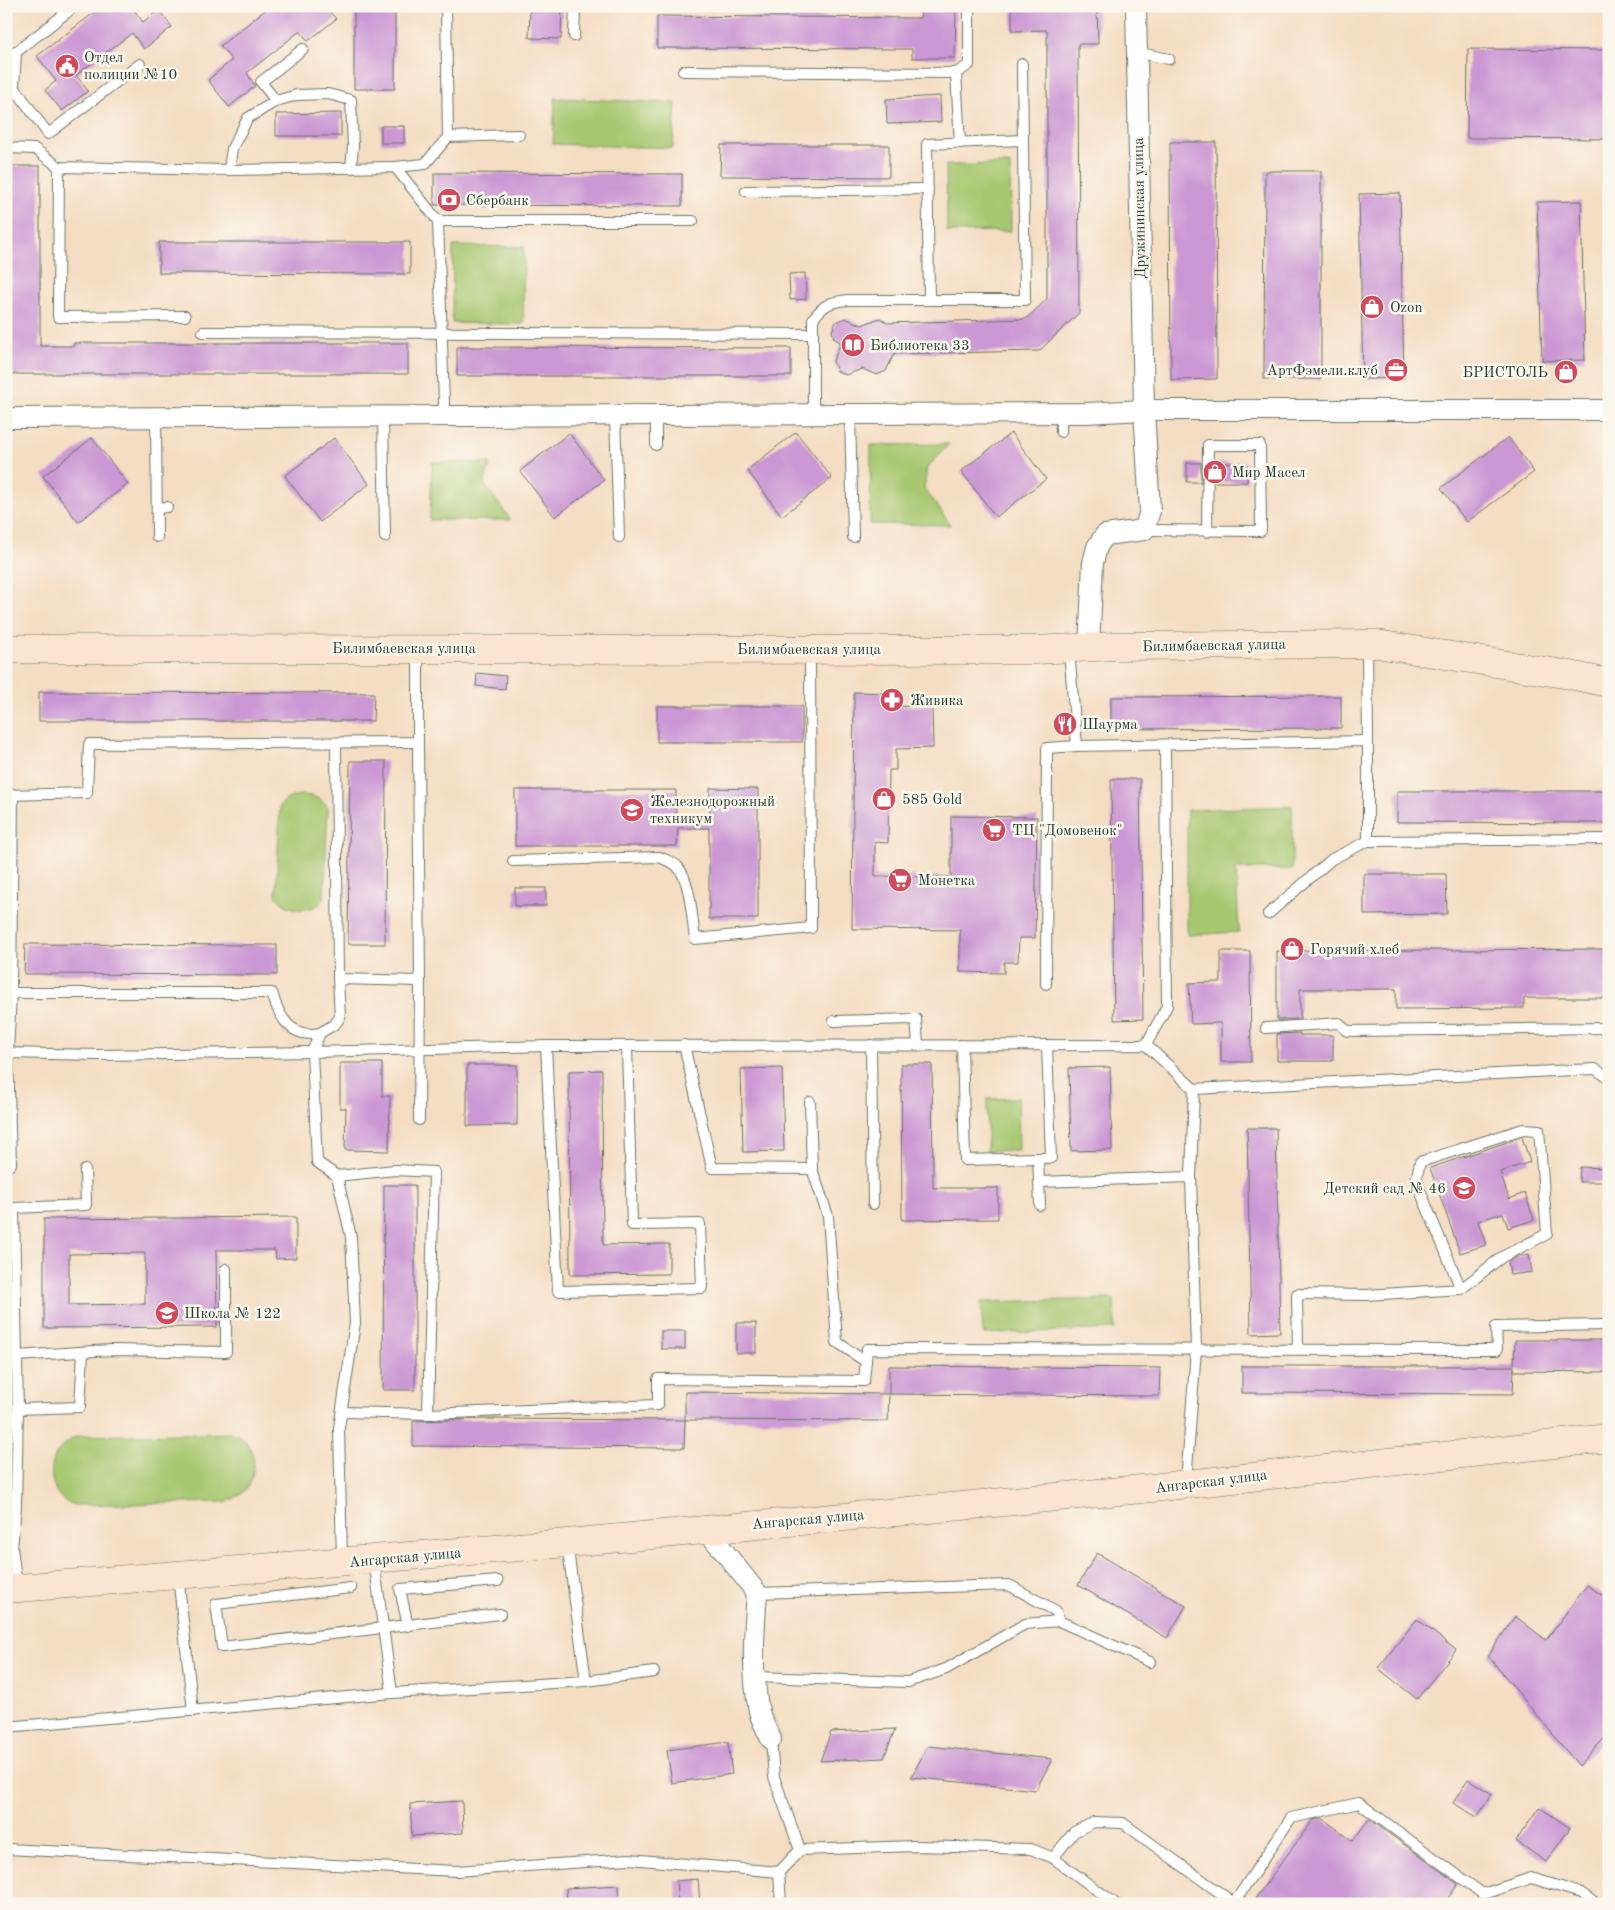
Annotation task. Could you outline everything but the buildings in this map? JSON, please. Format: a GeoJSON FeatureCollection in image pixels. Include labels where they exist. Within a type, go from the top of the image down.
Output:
{"type":"FeatureCollection","features":[{"type":"Feature","properties":{"kind":"street","name":"Дружининская улица"},"geometry":{"type":"LineString","coordinates":[[1136,6],[1144,410],[1150,511],[1144,530]]}},
{"type":"Feature","properties":{"kind":"street"},"geometry":{"type":"LineString","coordinates":[[6,418],[850,414],[1061,422],[1144,410],[1609,410]]}},
{"type":"Feature","properties":{"kind":"street"},"geometry":{"type":"LineString","coordinates":[[1079,649],[1097,547],[1105,535],[1144,530]]}},
{"type":"Feature","properties":{"kind":"street","name":"Билимбаевская улица"},"geometry":{"type":"LineString","coordinates":[[6,649],[418,648],[810,650],[1079,649],[1116,646],[1377,644],[1541,670],[1609,683]]}},
{"type":"Feature","properties":{"kind":"street","name":"Ангарская улица"},"geometry":{"type":"LineString","coordinates":[[12,1589],[374,1560],[1186,1484],[1609,1438]]}},
{"type":"Feature","properties":{"kind":"street"},"geometry":{"type":"LineString","coordinates":[[706,1529],[757,1593],[754,1676],[759,1712],[771,1739]]}},
{"type":"Feature","properties":{"kind":"lane"},"geometry":{"type":"LineString","coordinates":[[76,6],[16,52],[10,87],[48,134],[140,64]]}},
{"type":"Feature","properties":{"kind":"lane"},"geometry":{"type":"LineString","coordinates":[[6,148],[36,149],[59,167],[229,170],[395,167],[425,164],[448,137],[446,6]]}},
{"type":"Feature","properties":{"kind":"lane"},"geometry":{"type":"LineString","coordinates":[[574,6],[574,36]]}},
{"type":"Feature","properties":{"kind":"lane"},"geometry":{"type":"LineString","coordinates":[[684,71],[956,73],[969,65],[968,6]]}},
{"type":"Feature","properties":{"kind":"lane"},"geometry":{"type":"LineString","coordinates":[[276,101],[261,82],[303,49]]}},
{"type":"Feature","properties":{"kind":"lane"},"geometry":{"type":"LineString","coordinates":[[1136,52],[1170,59]]}},
{"type":"Feature","properties":{"kind":"lane"},"geometry":{"type":"LineString","coordinates":[[813,414],[813,319],[821,308],[833,302],[848,300],[1025,300],[1022,64]]}},
{"type":"Feature","properties":{"kind":"lane"},"geometry":{"type":"LineString","coordinates":[[956,73],[960,143]]}},
{"type":"Feature","properties":{"kind":"lane"},"geometry":{"type":"LineString","coordinates":[[229,170],[232,148],[248,118],[276,101],[297,95],[328,94],[351,100],[353,147],[351,168]]}},
{"type":"Feature","properties":{"kind":"lane"},"geometry":{"type":"LineString","coordinates":[[448,137],[519,135]]}},
{"type":"Feature","properties":{"kind":"lane"},"geometry":{"type":"LineString","coordinates":[[929,300],[927,144],[1023,140]]}},
{"type":"Feature","properties":{"kind":"lane"},"geometry":{"type":"LineString","coordinates":[[59,167],[58,317],[185,316]]}},
{"type":"Feature","properties":{"kind":"lane"},"geometry":{"type":"LineString","coordinates":[[395,167],[438,220],[442,416]]}},
{"type":"Feature","properties":{"kind":"lane"},"geometry":{"type":"LineString","coordinates":[[746,192],[928,189]]}},
{"type":"Feature","properties":{"kind":"lane"},"geometry":{"type":"LineString","coordinates":[[438,220],[693,221]]}},
{"type":"Feature","properties":{"kind":"lane"},"geometry":{"type":"LineString","coordinates":[[203,332],[812,334]]}},
{"type":"Feature","properties":{"kind":"lane"},"geometry":{"type":"LineString","coordinates":[[850,414],[853,537]]}},
{"type":"Feature","properties":{"kind":"lane"},"geometry":{"type":"LineString","coordinates":[[615,415],[619,537]]}},
{"type":"Feature","properties":{"kind":"lane"},"geometry":{"type":"LineString","coordinates":[[656,415],[656,446]]}},
{"type":"Feature","properties":{"kind":"lane"},"geometry":{"type":"LineString","coordinates":[[383,417],[385,537]]}},
{"type":"Feature","properties":{"kind":"lane"},"geometry":{"type":"LineString","coordinates":[[156,418],[162,508],[157,537]]}},
{"type":"Feature","properties":{"kind":"lane"},"geometry":{"type":"LineString","coordinates":[[1144,530],[1207,532],[1261,531],[1260,445],[1208,445],[1207,532]]}},
{"type":"Feature","properties":{"kind":"lane"},"geometry":{"type":"LineString","coordinates":[[1368,644],[1368,841]]}},
{"type":"Feature","properties":{"kind":"lane"},"geometry":{"type":"LineString","coordinates":[[418,648],[419,1120]]}},
{"type":"Feature","properties":{"kind":"lane"},"geometry":{"type":"LineString","coordinates":[[1077,746],[1079,649]]}},
{"type":"Feature","properties":{"kind":"lane"},"geometry":{"type":"LineString","coordinates":[[513,861],[660,857],[677,866],[686,883],[695,939],[811,928],[810,650]]}},
{"type":"Feature","properties":{"kind":"lane"},"geometry":{"type":"LineString","coordinates":[[1046,984],[1047,748],[1368,741]]}},
{"type":"Feature","properties":{"kind":"lane"},"geometry":{"type":"LineString","coordinates":[[6,1168],[11,1164],[7,1053],[11,993],[10,794],[87,793],[89,744],[418,742]]}},
{"type":"Feature","properties":{"kind":"lane"},"geometry":{"type":"LineString","coordinates":[[11,993],[272,994],[277,1010],[287,1024],[302,1033],[313,1034],[335,1024],[340,1017],[336,743]]}},
{"type":"Feature","properties":{"kind":"lane"},"geometry":{"type":"LineString","coordinates":[[1146,1045],[1167,1006],[1165,745]]}},
{"type":"Feature","properties":{"kind":"lane"},"geometry":{"type":"LineString","coordinates":[[1268,914],[1332,859],[1368,841],[1609,839]]}},
{"type":"Feature","properties":{"kind":"lane"},"geometry":{"type":"LineString","coordinates":[[338,979],[420,981]]}},
{"type":"Feature","properties":{"kind":"lane"},"geometry":{"type":"LineString","coordinates":[[834,1021],[916,1019],[918,1045]]}},
{"type":"Feature","properties":{"kind":"lane"},"geometry":{"type":"LineString","coordinates":[[1266,1028],[1339,1023],[1347,1031],[1609,1028]]}},
{"type":"Feature","properties":{"kind":"lane"},"geometry":{"type":"LineString","coordinates":[[320,1032],[312,1052],[317,1162],[336,1176],[352,1237],[355,1323],[339,1428],[342,1562]]}},
{"type":"Feature","properties":{"kind":"lane"},"geometry":{"type":"LineString","coordinates":[[871,1045],[873,1204]]}},
{"type":"Feature","properties":{"kind":"lane"},"geometry":{"type":"LineString","coordinates":[[962,1045],[966,1160],[1051,1158],[1048,1045]]}},
{"type":"Feature","properties":{"kind":"lane"},"geometry":{"type":"LineString","coordinates":[[7,1053],[312,1052],[546,1046],[1146,1045],[1194,1089],[1595,1069],[1609,1078]]}},
{"type":"Feature","properties":{"kind":"lane"},"geometry":{"type":"LineString","coordinates":[[546,1046],[558,1291],[702,1288],[700,1224],[632,1225],[627,1046]]}},
{"type":"Feature","properties":{"kind":"lane"},"geometry":{"type":"LineString","coordinates":[[684,1046],[712,1168],[812,1169]]}},
{"type":"Feature","properties":{"kind":"lane"},"geometry":{"type":"LineString","coordinates":[[1186,1484],[1196,1349],[1191,1177],[1194,1089]]}},
{"type":"Feature","properties":{"kind":"lane"},"geometry":{"type":"LineString","coordinates":[[810,1102],[812,1169],[828,1216],[837,1342],[866,1362]]}},
{"type":"Feature","properties":{"kind":"lane"},"geometry":{"type":"LineString","coordinates":[[1298,1349],[1297,1294],[1366,1294],[1461,1289],[1502,1257],[1547,1234],[1539,1130],[1523,1129],[1420,1162],[1416,1181],[1461,1289]]}},
{"type":"Feature","properties":{"kind":"lane"},"geometry":{"type":"LineString","coordinates":[[1038,1158],[1040,1205]]}},
{"type":"Feature","properties":{"kind":"lane"},"geometry":{"type":"LineString","coordinates":[[12,1589],[18,1409],[14,1208],[86,1205],[85,1170]]}},
{"type":"Feature","properties":{"kind":"lane"},"geometry":{"type":"LineString","coordinates":[[336,1176],[395,1170],[434,1172],[428,1414]]}},
{"type":"Feature","properties":{"kind":"lane"},"geometry":{"type":"LineString","coordinates":[[1039,1182],[1191,1177]]}},
{"type":"Feature","properties":{"kind":"lane"},"geometry":{"type":"LineString","coordinates":[[16,1356],[111,1350],[226,1352],[226,1269]]}},
{"type":"Feature","properties":{"kind":"lane"},"geometry":{"type":"LineString","coordinates":[[342,1412],[428,1414],[658,1405],[658,1379],[864,1381],[867,1349],[1497,1350],[1496,1327],[1609,1325]]}},
{"type":"Feature","properties":{"kind":"lane"},"geometry":{"type":"LineString","coordinates":[[18,1409],[80,1407],[83,1352]]}},
{"type":"Feature","properties":{"kind":"lane"},"geometry":{"type":"LineString","coordinates":[[567,1542],[586,1681]]}},
{"type":"Feature","properties":{"kind":"lane"},"geometry":{"type":"LineString","coordinates":[[374,1560],[392,1693]]}},
{"type":"Feature","properties":{"kind":"lane"},"geometry":{"type":"LineString","coordinates":[[178,1576],[193,1711]]}},
{"type":"Feature","properties":{"kind":"lane"},"geometry":{"type":"LineString","coordinates":[[408,1626],[400,1589],[498,1580]]}},
{"type":"Feature","properties":{"kind":"lane"},"geometry":{"type":"LineString","coordinates":[[757,1593],[1009,1585],[1056,1611],[1059,1621]]}},
{"type":"Feature","properties":{"kind":"lane"},"geometry":{"type":"LineString","coordinates":[[351,1588],[216,1604],[222,1647],[500,1614]]}},
{"type":"Feature","properties":{"kind":"lane"},"geometry":{"type":"LineString","coordinates":[[754,1676],[908,1682],[946,1669],[1025,1624],[1059,1621],[1150,1662]]}},
{"type":"Feature","properties":{"kind":"lane"},"geometry":{"type":"LineString","coordinates":[[6,1727],[392,1693],[586,1681],[654,1672]]}},
{"type":"Feature","properties":{"kind":"lane"},"geometry":{"type":"LineString","coordinates":[[771,1739],[774,1777],[800,1850]]}},
{"type":"Feature","properties":{"kind":"lane"},"geometry":{"type":"LineString","coordinates":[[1053,1858],[1074,1832],[1094,1822],[1122,1823],[1234,1903],[1291,1818],[1359,1803],[1483,1894],[1531,1878],[1581,1893],[1596,1904]]}},
{"type":"Feature","properties":{"kind":"lane"},"geometry":{"type":"LineString","coordinates":[[781,1904],[779,1872],[800,1850],[915,1846],[1031,1849],[1053,1858],[1116,1904]]}},
{"type":"Feature","properties":{"kind":"lane"},"geometry":{"type":"LineString","coordinates":[[6,1849],[456,1871],[629,1860],[779,1872]]}},
{"type":"Feature","properties":{"kind":"green space"},"geometry":{"type":"Polygon","coordinates":[[[555,98],[676,103],[673,148],[553,144],[555,98]]]}},
{"type":"Feature","properties":{"kind":"green space"},"geometry":{"type":"Polygon","coordinates":[[[1010,164],[1011,231],[947,232],[946,165],[1010,164]]]}},
{"type":"Feature","properties":{"kind":"green space"},"geometry":{"type":"Polygon","coordinates":[[[453,246],[524,247],[523,324],[452,323],[453,246]]]}},
{"type":"Feature","properties":{"kind":"green space"},"geometry":{"type":"Polygon","coordinates":[[[949,444],[927,468],[924,488],[951,525],[870,524],[871,445],[949,444]]]}},
{"type":"Feature","properties":{"kind":"green space"},"geometry":{"type":"Polygon","coordinates":[[[432,462],[491,463],[484,484],[511,520],[430,520],[432,462]]]}},
{"type":"Feature","properties":{"kind":"green space"},"geometry":{"type":"Polygon","coordinates":[[[299,795],[316,797],[328,807],[324,899],[319,904],[306,909],[292,908],[285,905],[276,895],[280,807],[285,800],[299,795]]]}},
{"type":"Feature","properties":{"kind":"green space"},"geometry":{"type":"Polygon","coordinates":[[[1292,806],[1292,869],[1236,869],[1239,932],[1187,935],[1187,810],[1292,806]]]}},
{"type":"Feature","properties":{"kind":"green space"},"geometry":{"type":"Polygon","coordinates":[[[1018,1098],[1019,1150],[987,1151],[987,1099],[1018,1098]]]}},
{"type":"Feature","properties":{"kind":"green space"},"geometry":{"type":"Polygon","coordinates":[[[1114,1299],[1115,1329],[983,1334],[981,1302],[1114,1299]]]}},
{"type":"Feature","properties":{"kind":"green space"},"geometry":{"type":"Polygon","coordinates":[[[232,1433],[239,1436],[250,1447],[254,1463],[251,1479],[246,1489],[226,1502],[74,1505],[61,1497],[53,1484],[52,1468],[57,1453],[66,1443],[78,1436],[232,1433]]]}},
{"type":"Feature","properties":{"kind":"railway"},"geometry":{"type":"LineString","coordinates":[[288,1904],[296,1904]]}},
{"type":"Feature","properties":{"kind":"place","name":"Отдел полиции №10"},"geometry":{"type":"Point","coordinates":[67,66]}},
{"type":"Feature","properties":{"kind":"place","name":"Сбербанк"},"geometry":{"type":"Point","coordinates":[449,200]}},
{"type":"Feature","properties":{"kind":"place","name":"Ozon"},"geometry":{"type":"Point","coordinates":[1372,307]}},
{"type":"Feature","properties":{"kind":"place","name":"Библиотека 33"},"geometry":{"type":"Point","coordinates":[853,345]}},
{"type":"Feature","properties":{"kind":"place","name":"АртФэмели.клуб"},"geometry":{"type":"Point","coordinates":[1396,370]}},
{"type":"Feature","properties":{"kind":"place","name":"БРИСТОЛЬ"},"geometry":{"type":"Point","coordinates":[1566,372]}},
{"type":"Feature","properties":{"kind":"place","name":"Мир Масел"},"geometry":{"type":"Point","coordinates":[1215,472]}},
{"type":"Feature","properties":{"kind":"place","name":"Живика"},"geometry":{"type":"Point","coordinates":[892,700]}},
{"type":"Feature","properties":{"kind":"place","name":"Шаурма"},"geometry":{"type":"Point","coordinates":[1065,724]}},
{"type":"Feature","properties":{"kind":"place","name":"585 Gold"},"geometry":{"type":"Point","coordinates":[884,799]}},
{"type":"Feature","properties":{"kind":"place","name":"Железнодорожный техникум"},"geometry":{"type":"Point","coordinates":[632,810]}},
{"type":"Feature","properties":{"kind":"place","name":"ТЦ \"Домовенок\""},"geometry":{"type":"Point","coordinates":[994,830]}},
{"type":"Feature","properties":{"kind":"place","name":"Монетка"},"geometry":{"type":"Point","coordinates":[900,880]}},
{"type":"Feature","properties":{"kind":"place","name":"Горячий хлеб"},"geometry":{"type":"Point","coordinates":[1292,949]}},
{"type":"Feature","properties":{"kind":"place","name":"Детский сад № 46"},"geometry":{"type":"Point","coordinates":[1464,1188]}},
{"type":"Feature","properties":{"kind":"place","name":"Школа № 122"},"geometry":{"type":"Point","coordinates":[167,1313]}}]}
